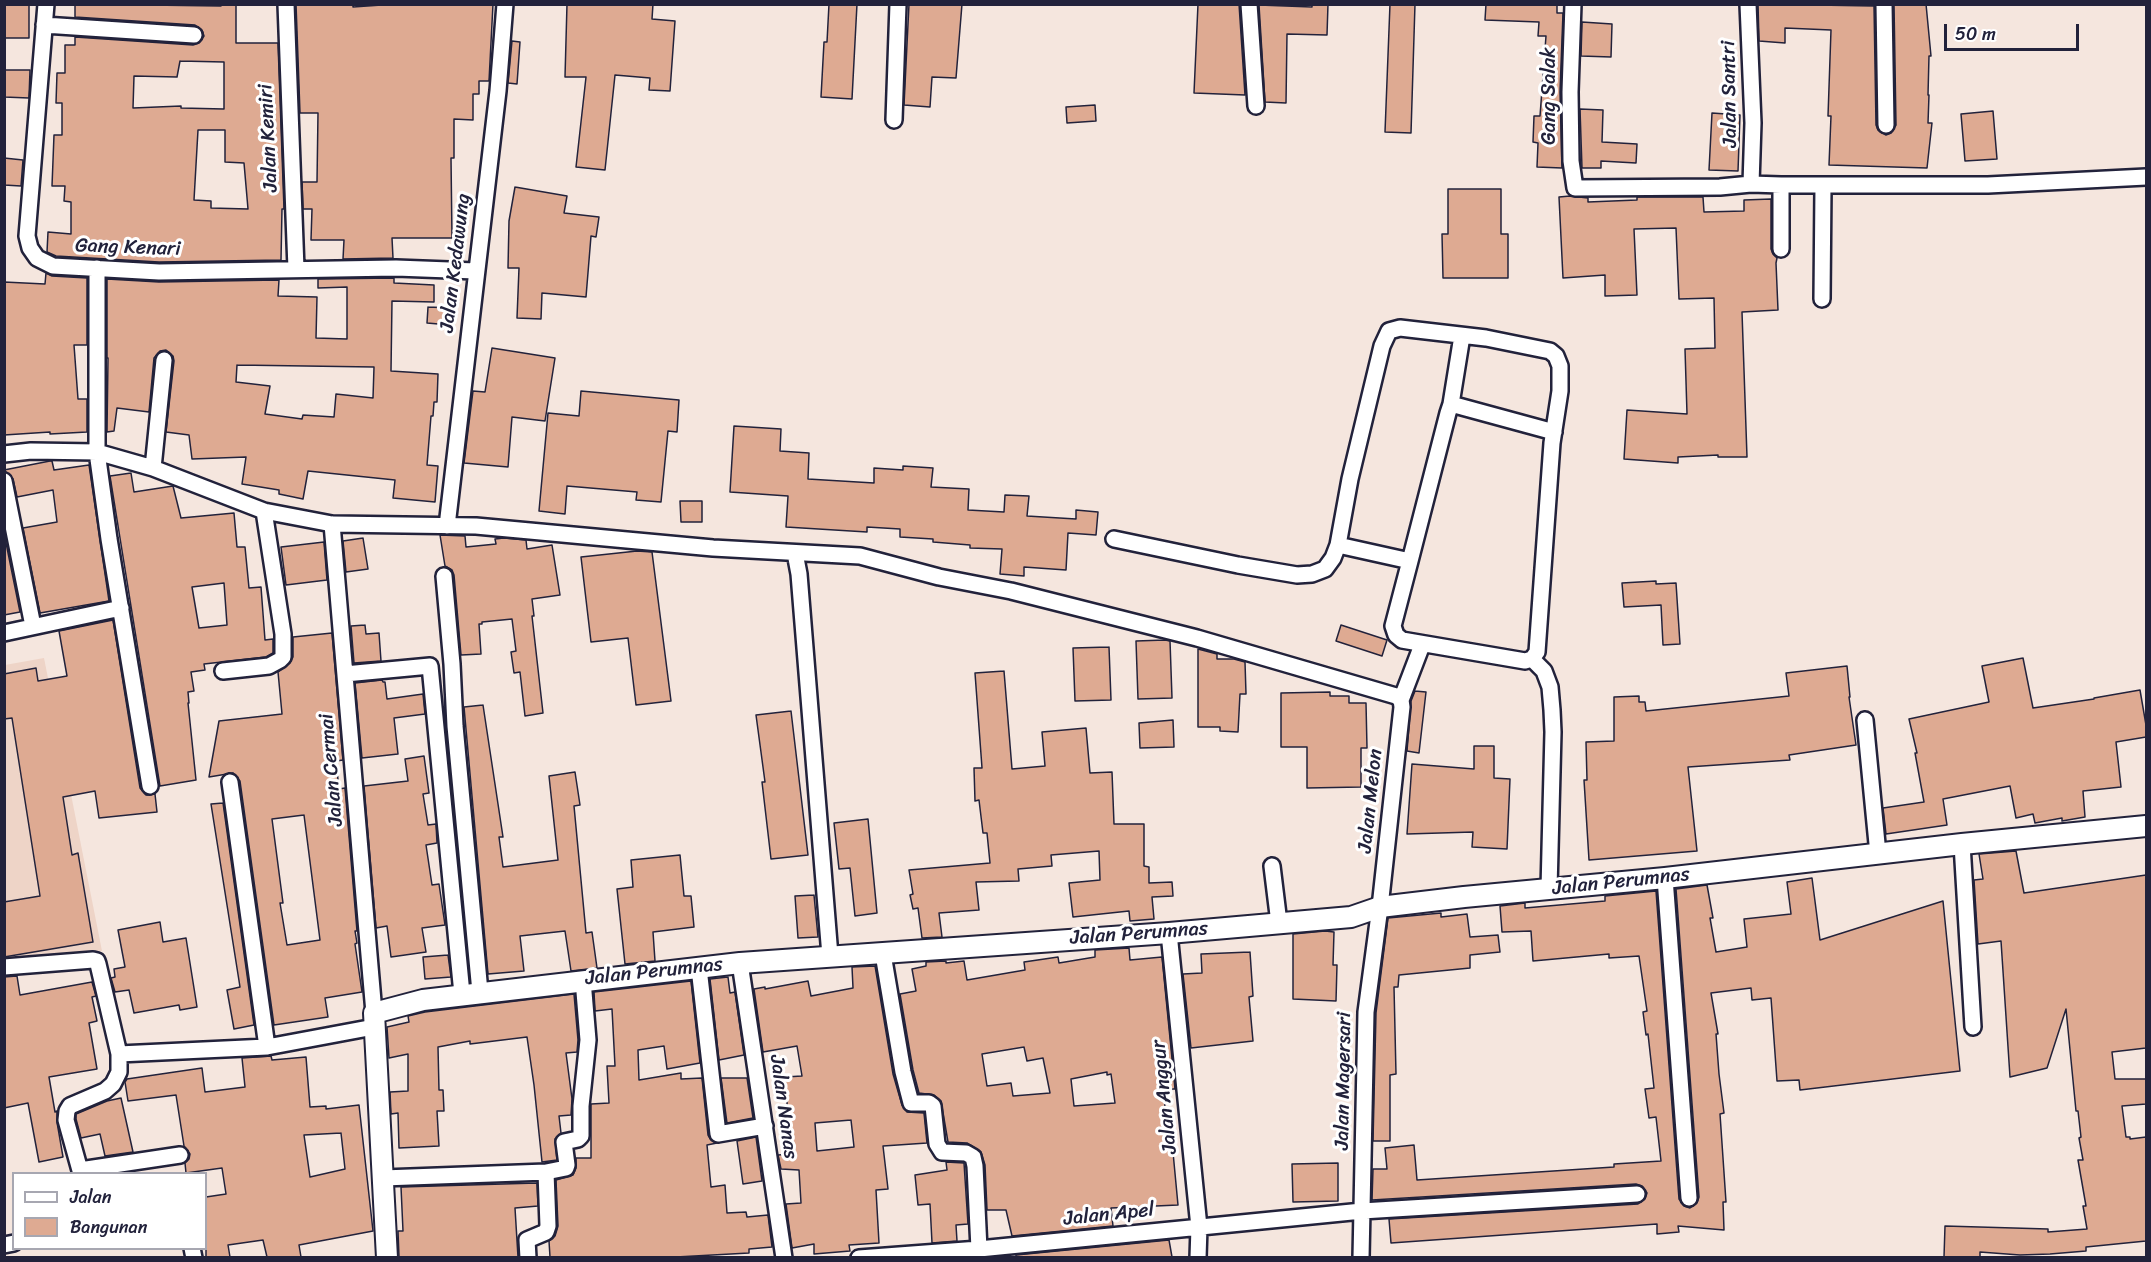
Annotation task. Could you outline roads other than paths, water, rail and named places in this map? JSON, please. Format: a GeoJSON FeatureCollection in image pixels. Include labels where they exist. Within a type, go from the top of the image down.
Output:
{"type":"FeatureCollection","features":[{"type":"Feature","properties":{"kind":"street","name":"Gang Kenari"},"geometry":{"type":"LineString","coordinates":[[46,4],[27,236],[30,248],[37,258],[53,267],[159,272],[396,268],[476,271]]}},
{"type":"Feature","properties":{"kind":"street","name":"Jalan Kemiri"},"geometry":{"type":"LineString","coordinates":[[286,4],[296,269]]}},
{"type":"Feature","properties":{"kind":"street","name":"Jalan Kedawung"},"geometry":{"type":"LineString","coordinates":[[447,526],[498,91],[505,4]]}},
{"type":"Feature","properties":{"kind":"street"},"geometry":{"type":"LineString","coordinates":[[894,120],[897,4]]}},
{"type":"Feature","properties":{"kind":"street"},"geometry":{"type":"LineString","coordinates":[[1250,4],[1256,106]]}},
{"type":"Feature","properties":{"kind":"street","name":"Gang Salak"},"geometry":{"type":"LineString","coordinates":[[1573,4],[1570,92],[1571,161],[1575,188],[1720,187],[1751,184]]}},
{"type":"Feature","properties":{"kind":"street","name":"Jalan Santri"},"geometry":{"type":"LineString","coordinates":[[1748,4],[1753,123],[1751,184]]}},
{"type":"Feature","properties":{"kind":"street"},"geometry":{"type":"LineString","coordinates":[[1884,4],[1886,125]]}},
{"type":"Feature","properties":{"kind":"street"},"geometry":{"type":"LineString","coordinates":[[44,26],[195,36]]}},
{"type":"Feature","properties":{"kind":"street"},"geometry":{"type":"LineString","coordinates":[[1751,184],[1988,185],[2146,177]]}},
{"type":"Feature","properties":{"kind":"street"},"geometry":{"type":"LineString","coordinates":[[1780,249],[1781,185]]}},
{"type":"Feature","properties":{"kind":"street"},"geometry":{"type":"LineString","coordinates":[[1822,298],[1823,186]]}},
{"type":"Feature","properties":{"kind":"street"},"geometry":{"type":"LineString","coordinates":[[97,268],[97,452],[150,786]]}},
{"type":"Feature","properties":{"kind":"street"},"geometry":{"type":"LineString","coordinates":[[1114,539],[1238,566],[1297,575],[1312,574],[1325,569],[1338,545],[1352,468],[1382,346],[1389,331],[1400,328],[1486,338],[1550,351],[1560,366],[1560,391],[1554,432],[1537,652],[1532,659],[1525,661],[1422,645],[1402,640],[1396,635],[1393,626],[1451,404],[1462,336]]}},
{"type":"Feature","properties":{"kind":"street"},"geometry":{"type":"LineString","coordinates":[[153,468],[164,360]]}},
{"type":"Feature","properties":{"kind":"street"},"geometry":{"type":"LineString","coordinates":[[1451,404],[1554,432]]}},
{"type":"Feature","properties":{"kind":"street"},"geometry":{"type":"LineString","coordinates":[[4,454],[97,452],[153,468],[264,511],[332,524],[476,526],[713,548],[860,556],[1197,638],[1396,696],[1401,700]]}},
{"type":"Feature","properties":{"kind":"street"},"geometry":{"type":"LineString","coordinates":[[4,481],[33,626]]}},
{"type":"Feature","properties":{"kind":"street"},"geometry":{"type":"LineString","coordinates":[[223,671],[269,666],[283,657],[283,634],[264,511]]}},
{"type":"Feature","properties":{"kind":"street","name":"Jalan Cermai"},"geometry":{"type":"LineString","coordinates":[[332,524],[374,1020]]}},
{"type":"Feature","properties":{"kind":"street"},"geometry":{"type":"LineString","coordinates":[[1338,545],[1410,561]]}},
{"type":"Feature","properties":{"kind":"street"},"geometry":{"type":"LineString","coordinates":[[795,553],[799,574],[830,956]]}},
{"type":"Feature","properties":{"kind":"street"},"geometry":{"type":"LineString","coordinates":[[444,576],[452,664],[471,993]]}},
{"type":"Feature","properties":{"kind":"street"},"geometry":{"type":"LineString","coordinates":[[4,633],[121,608]]}},
{"type":"Feature","properties":{"kind":"street","name":"Jalan Melon"},"geometry":{"type":"LineString","coordinates":[[1380,907],[1401,700],[1422,645]]}},
{"type":"Feature","properties":{"kind":"street"},"geometry":{"type":"LineString","coordinates":[[1532,659],[1544,671],[1550,687],[1554,732],[1549,889]]}},
{"type":"Feature","properties":{"kind":"street"},"geometry":{"type":"LineString","coordinates":[[345,674],[430,666],[471,993]]}},
{"type":"Feature","properties":{"kind":"street"},"geometry":{"type":"LineString","coordinates":[[1864,720],[1878,854]]}},
{"type":"Feature","properties":{"kind":"street"},"geometry":{"type":"LineString","coordinates":[[230,782],[267,1047]]}},
{"type":"Feature","properties":{"kind":"street","name":"Jalan Perumnas"},"geometry":{"type":"LineString","coordinates":[[374,1020],[423,1000],[583,980],[740,963],[1169,933],[1351,917],[1380,907],[1464,897],[1665,878],[1962,844],[2146,826]]}},
{"type":"Feature","properties":{"kind":"street"},"geometry":{"type":"LineString","coordinates":[[1962,844],[1973,1027]]}},
{"type":"Feature","properties":{"kind":"street"},"geometry":{"type":"LineString","coordinates":[[1272,866],[1279,923]]}},
{"type":"Feature","properties":{"kind":"street"},"geometry":{"type":"LineString","coordinates":[[1665,878],[1689,1198]]}},
{"type":"Feature","properties":{"kind":"street","name":"Jalan Magersari"},"geometry":{"type":"LineString","coordinates":[[1361,1257],[1366,1012],[1380,907]]}},
{"type":"Feature","properties":{"kind":"street","name":"Jalan Anggur"},"geometry":{"type":"LineString","coordinates":[[1169,933],[1198,1227],[1198,1257]]}},
{"type":"Feature","properties":{"kind":"street"},"geometry":{"type":"LineString","coordinates":[[883,954],[903,1072],[912,1103],[929,1103],[933,1106],[937,1144],[942,1152],[966,1153],[973,1157],[979,1250]]}},
{"type":"Feature","properties":{"kind":"street"},"geometry":{"type":"LineString","coordinates":[[4,968],[97,961],[120,1054],[119,1072],[113,1084],[105,1091],[70,1106],[67,1111],[68,1129],[80,1172],[180,1155]]}},
{"type":"Feature","properties":{"kind":"street","name":"Jalan Nanas"},"geometry":{"type":"LineString","coordinates":[[740,963],[784,1257]]}},
{"type":"Feature","properties":{"kind":"street"},"geometry":{"type":"LineString","coordinates":[[699,968],[718,1134],[765,1126]]}},
{"type":"Feature","properties":{"kind":"street"},"geometry":{"type":"LineString","coordinates":[[383,1178],[546,1172],[566,1168],[564,1142],[578,1139],[581,1136],[581,1106],[588,1040],[583,980]]}},
{"type":"Feature","properties":{"kind":"street"},"geometry":{"type":"LineString","coordinates":[[120,1054],[267,1047],[374,1020],[387,1257]]}},
{"type":"Feature","properties":{"kind":"street"},"geometry":{"type":"LineString","coordinates":[[528,1257],[527,1240],[546,1232],[548,1226],[546,1172]]}},
{"type":"Feature","properties":{"kind":"street","name":"Jalan Apel"},"geometry":{"type":"LineString","coordinates":[[859,1257],[979,1250],[1362,1210],[1637,1194]]}}]}
